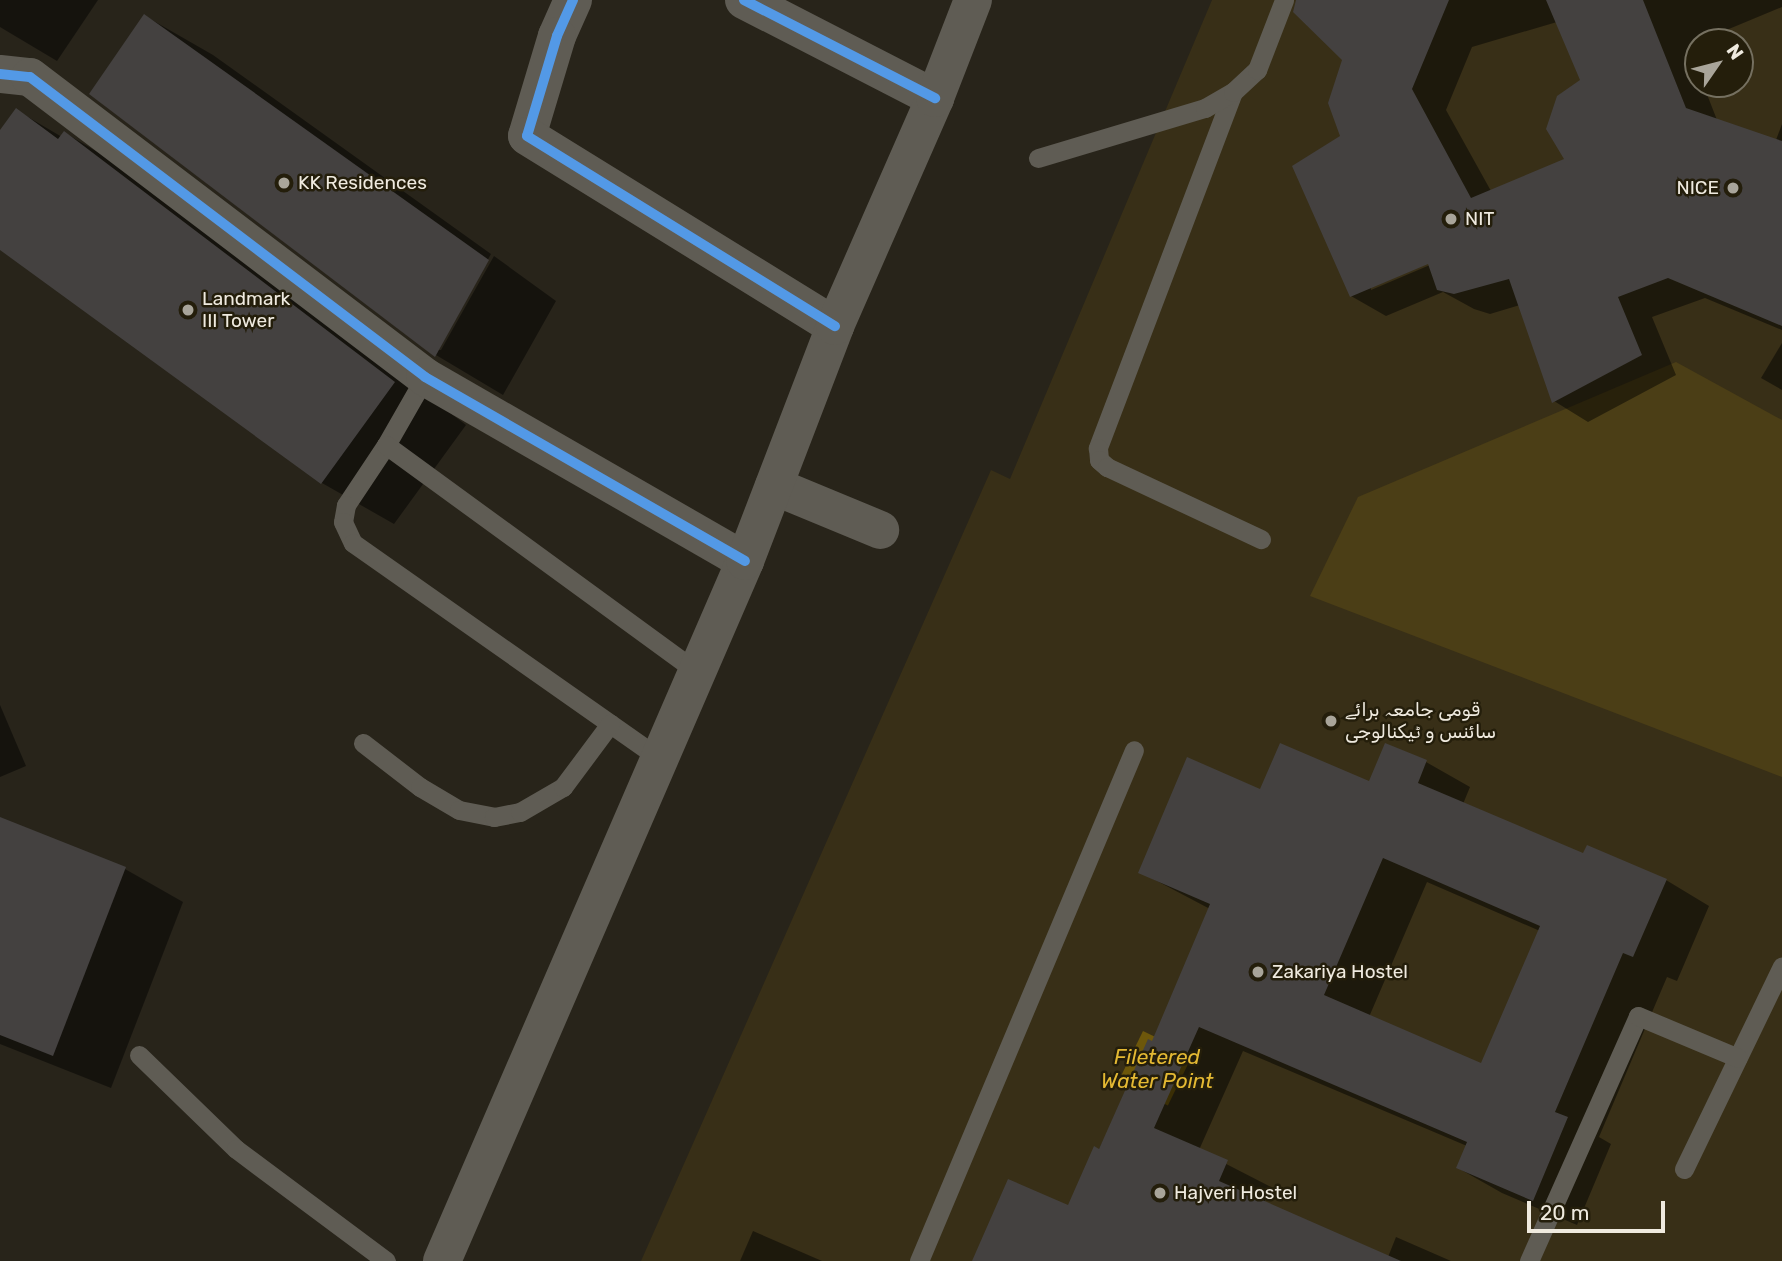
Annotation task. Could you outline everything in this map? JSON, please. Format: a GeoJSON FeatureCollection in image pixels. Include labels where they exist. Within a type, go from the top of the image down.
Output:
{"type":"FeatureCollection","features":[{"type":"Feature","properties":{"kind":"street"},"geometry":{"type":"LineString","coordinates":[[573,0],[557,36],[527,136],[835,326]]}},
{"type":"Feature","properties":{"kind":"street"},"geometry":{"type":"LineString","coordinates":[[744,0],[935,97]]}},
{"type":"Feature","properties":{"kind":"street"},"geometry":{"type":"LineString","coordinates":[[442,1261],[745,561],[835,326],[935,97],[973,0]]}},
{"type":"Feature","properties":{"kind":"street"},"geometry":{"type":"LineString","coordinates":[[0,74],[30,77],[425,377],[745,561]]}},
{"type":"Feature","properties":{"kind":"street"},"geometry":{"type":"LineString","coordinates":[[774,486],[880,530]]}},
{"type":"Feature","properties":{"kind":"lane"},"geometry":{"type":"LineString","coordinates":[[1038,158],[1205,108],[1233,92],[1257,70],[1283,0]]}},
{"type":"Feature","properties":{"kind":"lane"},"geometry":{"type":"LineString","coordinates":[[1233,92],[1098,448],[1099,460],[1107,467],[1261,539]]}},
{"type":"Feature","properties":{"kind":"lane"},"geometry":{"type":"LineString","coordinates":[[425,377],[386,445],[346,505],[343,522],[353,543],[660,759]]}},
{"type":"Feature","properties":{"kind":"lane"},"geometry":{"type":"LineString","coordinates":[[386,445],[697,672]]}},
{"type":"Feature","properties":{"kind":"lane"},"geometry":{"type":"LineString","coordinates":[[363,743],[420,787],[459,810],[494,817],[520,812],[563,787],[610,724]]}},
{"type":"Feature","properties":{"kind":"lane"},"geometry":{"type":"LineString","coordinates":[[919,1261],[1134,750]]}},
{"type":"Feature","properties":{"kind":"lane"},"geometry":{"type":"LineString","coordinates":[[1684,1169],[1782,966]]}},
{"type":"Feature","properties":{"kind":"lane"},"geometry":{"type":"LineString","coordinates":[[1529,1261],[1638,1016],[1738,1058]]}},
{"type":"Feature","properties":{"kind":"lane"},"geometry":{"type":"LineString","coordinates":[[139,1055],[236,1149],[386,1261]]}},
{"type":"Feature","properties":{"kind":"shaded area","name":"قومی جامعہ برائے سائنس و ٹیکنالوجی"},"geometry":{"type":"Polygon","coordinates":[[[1212,0],[1782,0],[1782,1261],[641,1261],[991,470],[1010,479],[1212,0]]]}},
{"type":"Feature","properties":{"kind":"shaded area"},"geometry":{"type":"Polygon","coordinates":[[[1676,362],[1782,420],[1782,777],[1310,596],[1358,497],[1676,362]]]}},
{"type":"Feature","properties":{"kind":"water","name":"Filetered Water Point"},"geometry":{"type":"Polygon","coordinates":[[[1143,1031],[1192,1055],[1168,1105],[1118,1081],[1143,1031]]]}},
{"type":"Feature","properties":{"kind":"building","name":"NIT"},"geometry":{"type":"Polygon","coordinates":[[[1296,0],[1449,0],[1412,89],[1471,198],[1564,159],[1546,129],[1557,96],[1580,80],[1546,0],[1643,0],[1686,108],[1782,141],[1782,326],[1668,278],[1618,297],[1642,355],[1552,403],[1509,279],[1454,294],[1437,290],[1428,264],[1350,297],[1292,166],[1340,136],[1328,103],[1342,60],[1293,12],[1296,0]]]}},
{"type":"Feature","properties":{"kind":"building","name":"KK Residences"},"geometry":{"type":"Polygon","coordinates":[[[144,14],[489,260],[435,357],[89,94],[144,14]]]}},
{"type":"Feature","properties":{"kind":"building","name":"Landmark III Tower"},"geometry":{"type":"Polygon","coordinates":[[[16,108],[58,139],[64,131],[395,382],[321,484],[0,250],[0,130],[16,108]]]}},
{"type":"Feature","properties":{"kind":"building","name":"Zakariya Hostel"},"geometry":{"type":"Polygon","coordinates":[[[1280,743],[1369,781],[1385,743],[1427,760],[1418,783],[1583,853],[1587,845],[1667,879],[1633,957],[1623,953],[1555,1112],[1568,1117],[1533,1201],[1456,1168],[1467,1142],[1199,1027],[1154,1128],[1228,1160],[1219,1181],[1401,1261],[972,1261],[1008,1179],[1068,1205],[1094,1146],[1099,1149],[1148,1039],[1152,1041],[1210,904],[1138,873],[1187,757],[1260,789],[1280,743]],[[1383,858],[1324,995],[1481,1063],[1540,926],[1383,858]]]}},
{"type":"Feature","properties":{"kind":"building"},"geometry":{"type":"Polygon","coordinates":[[[0,817],[126,867],[53,1056],[0,1035],[0,817]]]}},
{"type":"Feature","properties":{"kind":"cycle path"},"geometry":{"type":"LineString","coordinates":[[573,0],[557,36],[527,136],[835,326]]}},
{"type":"Feature","properties":{"kind":"cycle path"},"geometry":{"type":"LineString","coordinates":[[744,0],[935,98]]}},
{"type":"Feature","properties":{"kind":"cycle path"},"geometry":{"type":"LineString","coordinates":[[0,74],[30,77],[425,377],[745,561]]}},
{"type":"Feature","properties":{"kind":"place","name":"KK Residences"},"geometry":{"type":"Point","coordinates":[284,183]}},
{"type":"Feature","properties":{"kind":"place","name":"NICE"},"geometry":{"type":"Point","coordinates":[1733,188]}},
{"type":"Feature","properties":{"kind":"place","name":"NIT"},"geometry":{"type":"Point","coordinates":[1451,219]}},
{"type":"Feature","properties":{"kind":"place","name":"Landmark III Tower"},"geometry":{"type":"Point","coordinates":[188,310]}},
{"type":"Feature","properties":{"kind":"place","name":"قومی جامعہ برائے سائنس و ٹیکنالوجی"},"geometry":{"type":"Point","coordinates":[1331,721]}},
{"type":"Feature","properties":{"kind":"place","name":"Zakariya Hostel"},"geometry":{"type":"Point","coordinates":[1258,972]}},
{"type":"Feature","properties":{"kind":"place","name":"Hajveri Hostel"},"geometry":{"type":"Point","coordinates":[1160,1193]}}]}
